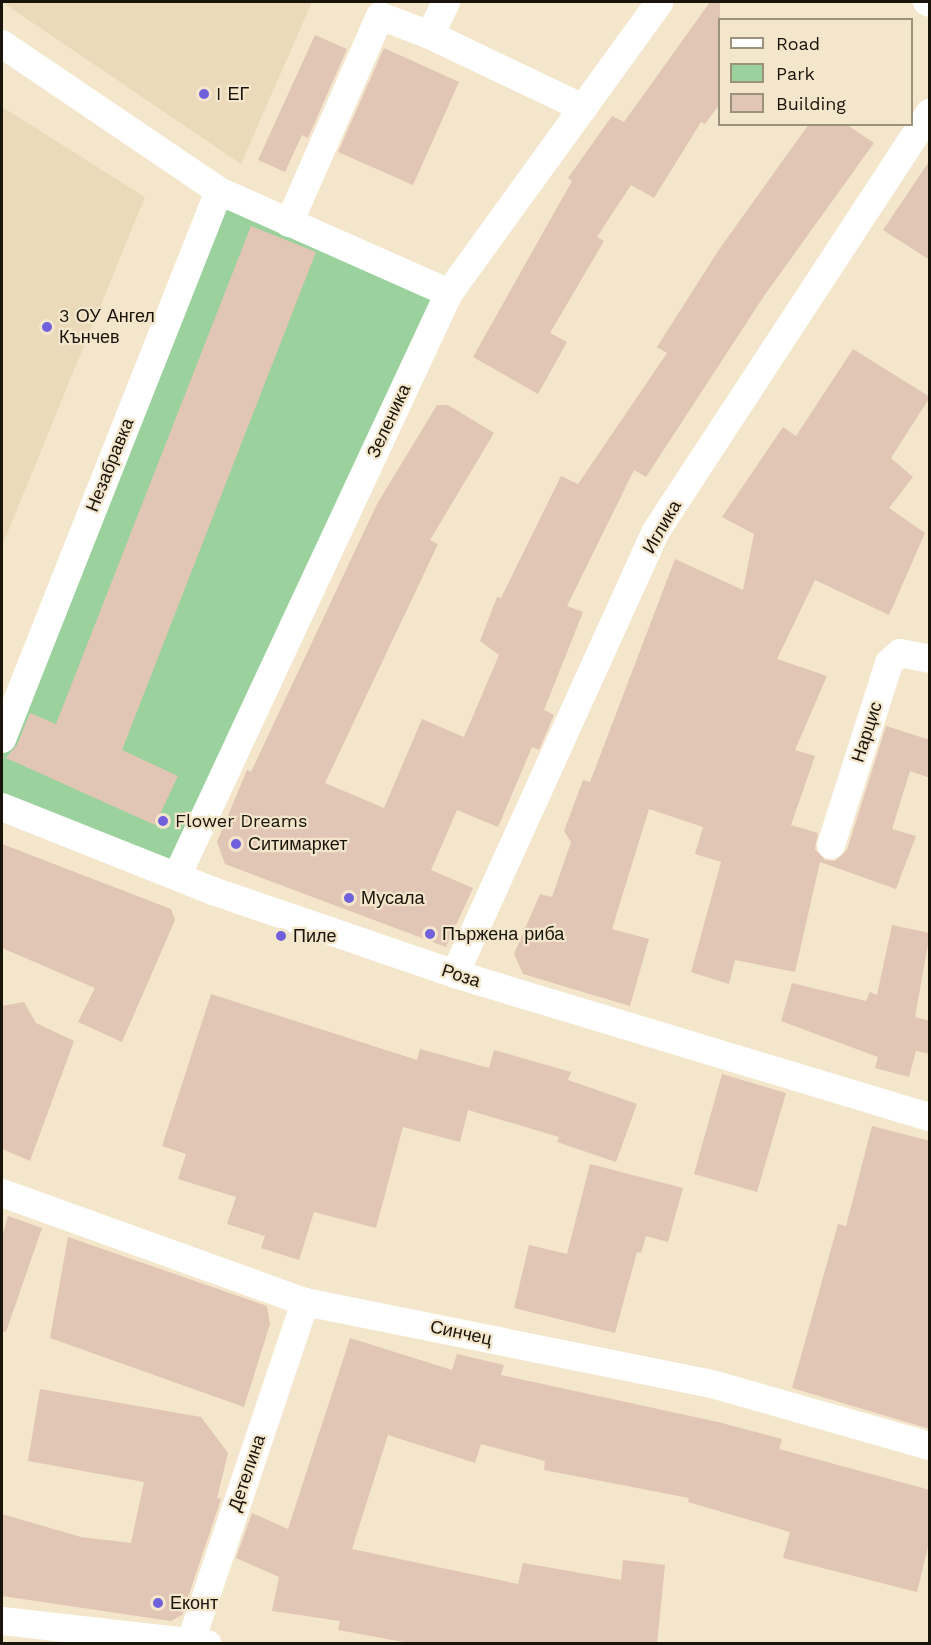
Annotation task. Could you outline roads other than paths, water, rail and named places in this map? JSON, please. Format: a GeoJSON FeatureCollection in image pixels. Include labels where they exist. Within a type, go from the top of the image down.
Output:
{"type":"FeatureCollection","features":[{"type":"Feature","properties":{"kind":"street"},"geometry":{"type":"LineString","coordinates":[[430,35],[446,2]]}},
{"type":"Feature","properties":{"kind":"street","name":"Зеленика"},"geometry":{"type":"LineString","coordinates":[[177,876],[449,293],[660,2]]}},
{"type":"Feature","properties":{"kind":"street"},"geometry":{"type":"LineString","coordinates":[[289,223],[380,16],[430,35],[583,108]]}},
{"type":"Feature","properties":{"kind":"street"},"geometry":{"type":"LineString","coordinates":[[2,44],[219,191],[449,293]]}},
{"type":"Feature","properties":{"kind":"street","name":"Иглика"},"geometry":{"type":"LineString","coordinates":[[455,974],[656,531],[930,113]]}},
{"type":"Feature","properties":{"kind":"street","name":"Незабравка"},"geometry":{"type":"LineString","coordinates":[[2,739],[219,191]]}},
{"type":"Feature","properties":{"kind":"street","name":"Нарцис"},"geometry":{"type":"LineString","coordinates":[[831,845],[889,663],[900,653],[916,652],[930,659]]}},
{"type":"Feature","properties":{"kind":"street","name":"Роза"},"geometry":{"type":"LineString","coordinates":[[2,807],[177,876],[455,974],[930,1118]]}},
{"type":"Feature","properties":{"kind":"street","name":"Синчец"},"geometry":{"type":"LineString","coordinates":[[2,1193],[305,1302],[712,1384],[930,1446]]}},
{"type":"Feature","properties":{"kind":"street","name":"Детелина"},"geometry":{"type":"LineString","coordinates":[[196,1642],[305,1302]]}},
{"type":"Feature","properties":{"kind":"street"},"geometry":{"type":"LineString","coordinates":[[2,1621],[196,1642]]}},
{"type":"Feature","properties":{"kind":"place","name":"I ЕГ"},"geometry":{"type":"Point","coordinates":[204,94]}},
{"type":"Feature","properties":{"kind":"place","name":"3 ОУ Ангел Кънчев"},"geometry":{"type":"Point","coordinates":[47,327]}},
{"type":"Feature","properties":{"kind":"place","name":"Flower Dreams"},"geometry":{"type":"Point","coordinates":[163,821]}},
{"type":"Feature","properties":{"kind":"place","name":"Ситимаркет"},"geometry":{"type":"Point","coordinates":[236,844]}},
{"type":"Feature","properties":{"kind":"place","name":"Мусала"},"geometry":{"type":"Point","coordinates":[349,898]}},
{"type":"Feature","properties":{"kind":"place","name":"Пържена риба"},"geometry":{"type":"Point","coordinates":[430,934]}},
{"type":"Feature","properties":{"kind":"place","name":"Пиле"},"geometry":{"type":"Point","coordinates":[281,936]}},
{"type":"Feature","properties":{"kind":"place","name":"Еконт"},"geometry":{"type":"Point","coordinates":[158,1603]}}]}
